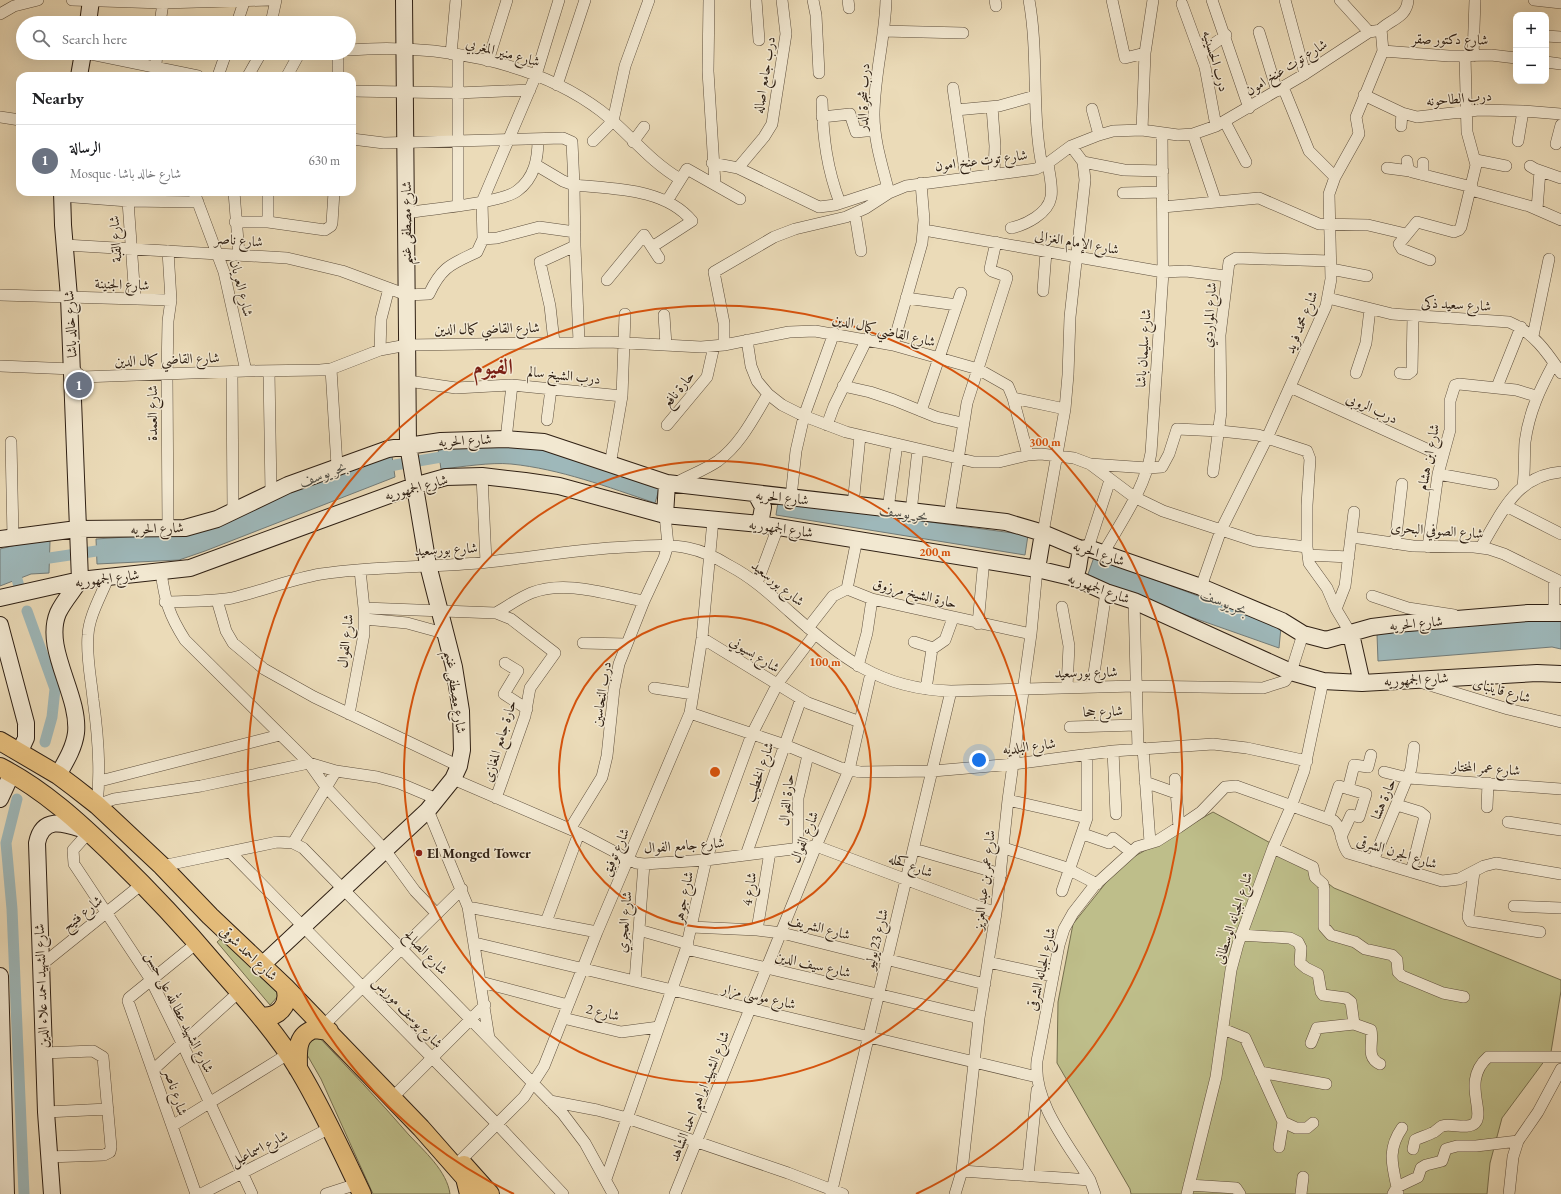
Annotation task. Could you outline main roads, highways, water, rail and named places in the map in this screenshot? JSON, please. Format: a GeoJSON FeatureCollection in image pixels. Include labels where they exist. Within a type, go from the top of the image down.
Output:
{"type":"FeatureCollection","features":[{"type":"Feature","properties":{"kind":"main road","name":"شارع احمد شوقى"},"geometry":{"type":"LineString","coordinates":[[0,741],[58,774],[97,805],[162,866],[210,916],[326,1028],[392,1098],[465,1178],[469,1194]]}},
{"type":"Feature","properties":{"kind":"main road","name":"شارع احمد شوقى"},"geometry":{"type":"LineString","coordinates":[[6,770],[34,788],[89,832],[198,942],[260,1016],[298,1069],[330,1128],[360,1189]]}},
{"type":"Feature","properties":{"kind":"main road"},"geometry":{"type":"LineString","coordinates":[[260,1016],[270,1017],[280,1012],[287,998],[285,987]]}},
{"type":"Feature","properties":{"kind":"main road"},"geometry":{"type":"LineString","coordinates":[[298,1069],[298,1047],[302,1037],[315,1029],[326,1028]]}},
{"type":"Feature","properties":{"kind":"main road"},"geometry":{"type":"LineString","coordinates":[[440,1150],[460,1161],[490,1194]]}},
{"type":"Feature","properties":{"kind":"main road"},"geometry":{"type":"LineString","coordinates":[[440,1150],[459,1185],[461,1194]]}},
{"type":"Feature","properties":{"kind":"water"},"geometry":{"type":"Polygon","coordinates":[[[525,446],[547,448],[660,486],[655,503],[584,479],[529,466],[494,464],[441,469],[438,449],[525,446]]]}},
{"type":"Feature","properties":{"kind":"water"},"geometry":{"type":"Polygon","coordinates":[[[392,456],[395,477],[205,551],[179,560],[97,564],[96,539],[187,533],[363,462],[392,456]]]}},
{"type":"Feature","properties":{"kind":"water"},"geometry":{"type":"Polygon","coordinates":[[[778,502],[1028,535],[1025,555],[776,515],[778,502]]]}},
{"type":"Feature","properties":{"kind":"water"},"geometry":{"type":"Polygon","coordinates":[[[50,541],[49,573],[31,574],[0,586],[0,549],[28,542],[50,541]]]}},
{"type":"Feature","properties":{"kind":"water"},"geometry":{"type":"Polygon","coordinates":[[[1094,557],[1281,627],[1279,648],[1086,580],[1094,557]]]}},
{"type":"Feature","properties":{"kind":"water"},"geometry":{"type":"Polygon","coordinates":[[[1549,618],[1561,621],[1561,649],[1552,647],[1378,661],[1377,634],[1549,618]]]}},
{"type":"Feature","properties":{"kind":"waterway","name":"بحر يوسف"},"geometry":{"type":"LineString","coordinates":[[379,470],[395,465],[453,455]]}},
{"type":"Feature","properties":{"kind":"waterway","name":"بحر يوسف"},"geometry":{"type":"LineString","coordinates":[[36,560],[110,549]]}},
{"type":"Feature","properties":{"kind":"waterway"},"geometry":{"type":"LineString","coordinates":[[13,565],[20,590]]}},
{"type":"Feature","properties":{"kind":"waterway"},"geometry":{"type":"LineString","coordinates":[[27,611],[55,689],[52,717],[45,742]]}},
{"type":"Feature","properties":{"kind":"waterway"},"geometry":{"type":"LineString","coordinates":[[17,799],[6,843],[12,909],[24,1194]]}},
{"type":"Feature","properties":{"kind":"place","name":"الرسالة"},"geometry":{"type":"Point","coordinates":[79,385]}},
{"type":"Feature","properties":{"kind":"place","name":"El Monged Tower"},"geometry":{"type":"Point","coordinates":[419,853]}},
{"type":"Feature","properties":{"kind":"district","name":"الفيوم"},"geometry":{"type":"Point","coordinates":[493,366]}}]}
